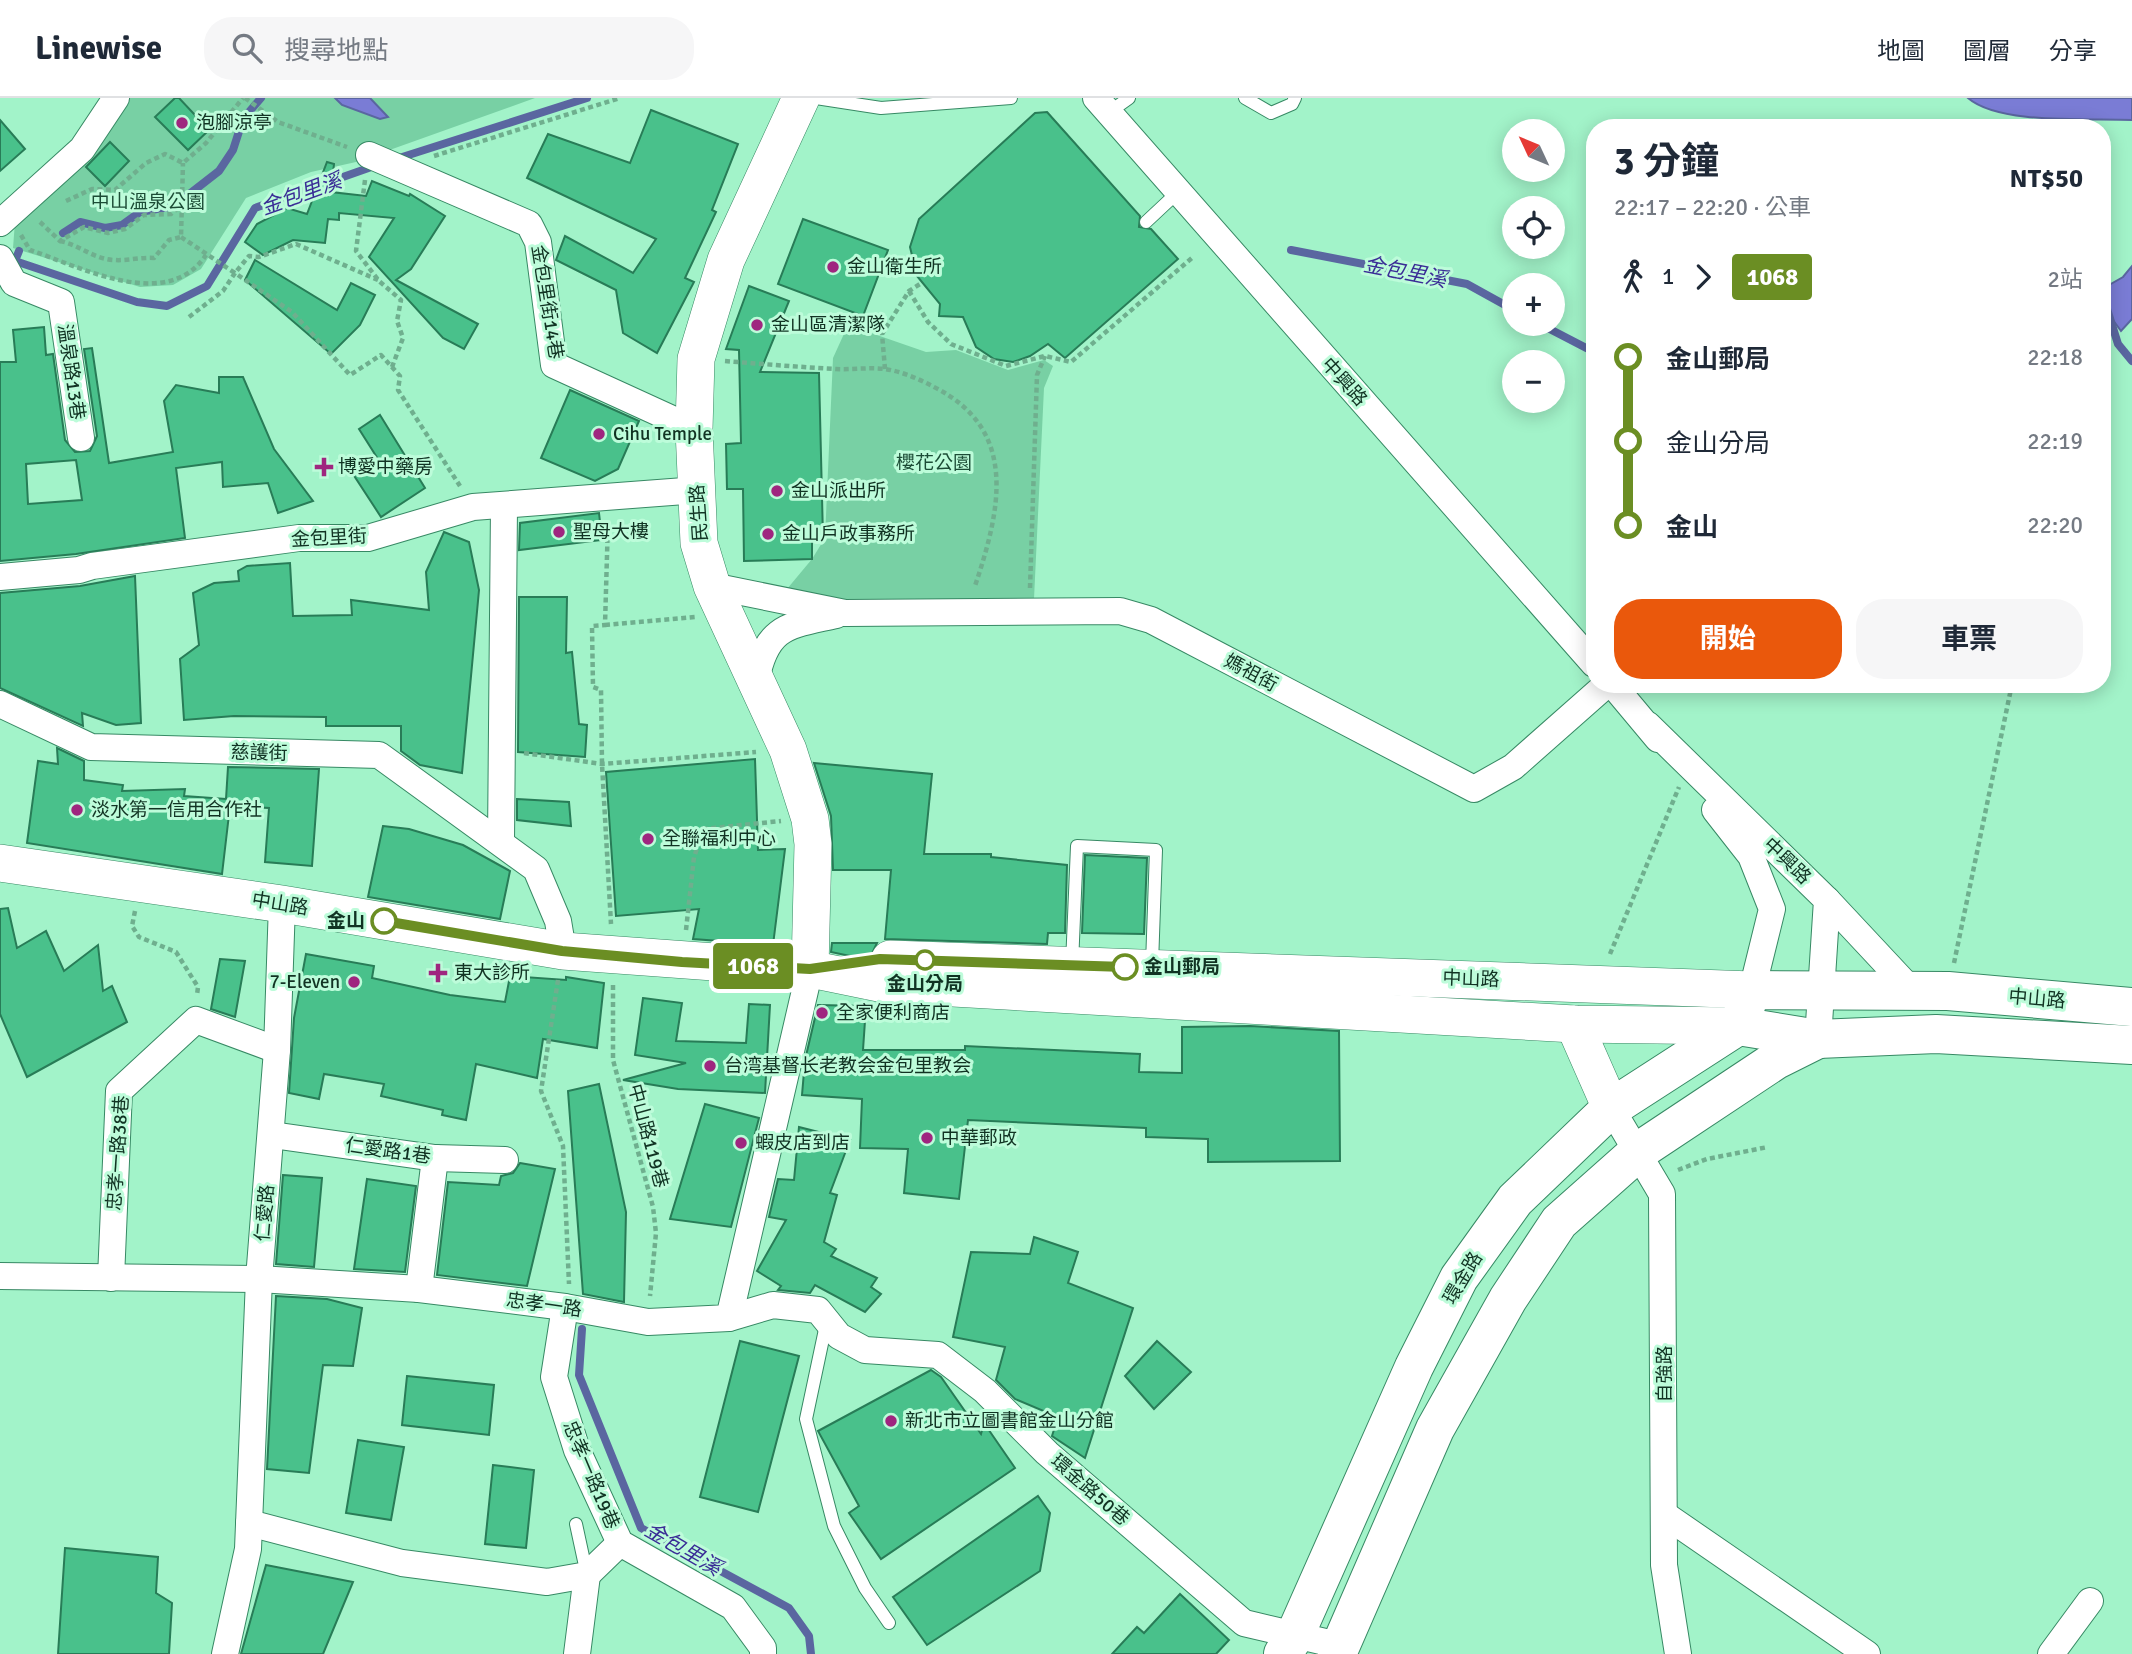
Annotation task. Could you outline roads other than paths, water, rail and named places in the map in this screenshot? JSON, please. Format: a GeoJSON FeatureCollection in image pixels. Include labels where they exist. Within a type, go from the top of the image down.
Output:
{"type":"FeatureCollection","features":[{"type":"Feature","properties":{"kind":"main road","name":"中山路"},"geometry":{"type":"LineString","coordinates":[[1752,990],[1931,992],[2132,1007]]}},
{"type":"Feature","properties":{"kind":"main road"},"geometry":{"type":"LineString","coordinates":[[1752,990],[1738,1026],[1818,1039]]}},
{"type":"Feature","properties":{"kind":"main road","name":"環金路"},"geometry":{"type":"LineString","coordinates":[[1289,1644],[1414,1367],[1459,1279],[1515,1200],[1611,1108],[1738,1026]]}},
{"type":"Feature","properties":{"kind":"main road","name":"中山路"},"geometry":{"type":"LineString","coordinates":[[1818,1039],[1936,1034],[2132,1045]]}},
{"type":"Feature","properties":{"kind":"main road"},"geometry":{"type":"LineString","coordinates":[[1340,1650],[1435,1429],[1508,1299],[1559,1222],[1647,1165],[1776,1060],[1818,1039]]}},
{"type":"Feature","properties":{"kind":"street"},"geometry":{"type":"LineString","coordinates":[[9,225],[82,149],[116,98]]}},
{"type":"Feature","properties":{"kind":"street","name":"民生路"},"geometry":{"type":"LineString","coordinates":[[801,98],[726,260],[696,359],[694,429],[699,543],[717,600],[788,750],[810,819],[813,844],[810,969]]}},
{"type":"Feature","properties":{"kind":"street","name":"中興路"},"geometry":{"type":"LineString","coordinates":[[1111,103],[1177,193],[1586,655]]}},
{"type":"Feature","properties":{"kind":"street","name":"金包里街14巷"},"geometry":{"type":"LineString","coordinates":[[369,156],[529,224],[538,242],[554,365],[694,429]]}},
{"type":"Feature","properties":{"kind":"street","name":"溫泉路13巷"},"geometry":{"type":"LineString","coordinates":[[0,258],[14,283],[61,302],[81,438]]}},
{"type":"Feature","properties":{"kind":"street","name":"金包里街"},"geometry":{"type":"LineString","coordinates":[[0,577],[79,570],[299,538],[368,538],[473,507],[698,490]]}},
{"type":"Feature","properties":{"kind":"street"},"geometry":{"type":"LineString","coordinates":[[501,840],[504,506]]}},
{"type":"Feature","properties":{"kind":"street","name":"媽祖街"},"geometry":{"type":"LineString","coordinates":[[717,600],[845,612],[1120,611],[1151,620],[1474,789],[1513,767],[1599,693]]}},
{"type":"Feature","properties":{"kind":"street","name":"媽祖街"},"geometry":{"type":"LineString","coordinates":[[757,680],[761,655],[783,628],[845,612]]}},
{"type":"Feature","properties":{"kind":"street","name":"中興路"},"geometry":{"type":"LineString","coordinates":[[1617,693],[1827,900],[1818,1039]]}},
{"type":"Feature","properties":{"kind":"street","name":"慈護街"},"geometry":{"type":"LineString","coordinates":[[0,704],[91,747],[276,754],[348,751],[379,755],[501,840],[536,869],[558,921],[562,951]]}},
{"type":"Feature","properties":{"kind":"street","name":"中興路"},"geometry":{"type":"LineString","coordinates":[[1647,725],[1751,856],[1772,909],[1752,990]]}},
{"type":"Feature","properties":{"kind":"street","name":"中山路"},"geometry":{"type":"LineString","coordinates":[[0,863],[282,904],[562,951],[682,962],[810,969],[883,984],[1574,1024],[1738,1026]]}},
{"type":"Feature","properties":{"kind":"street"},"geometry":{"type":"LineString","coordinates":[[1827,900],[1931,992]]}},
{"type":"Feature","properties":{"kind":"street","name":"仁愛路"},"geometry":{"type":"LineString","coordinates":[[225,1654],[248,1549],[259,1279],[272,1136],[282,904]]}},
{"type":"Feature","properties":{"kind":"street","name":"中山路"},"geometry":{"type":"LineString","coordinates":[[810,969],[880,959],[1752,990]]}},
{"type":"Feature","properties":{"kind":"street"},"geometry":{"type":"LineString","coordinates":[[729,1318],[810,969]]}},
{"type":"Feature","properties":{"kind":"street","name":"忠孝一路38巷"},"geometry":{"type":"LineString","coordinates":[[111,1278],[118,1091],[196,1020],[277,1050]]}},
{"type":"Feature","properties":{"kind":"street"},"geometry":{"type":"LineString","coordinates":[[1574,1024],[1611,1108]]}},
{"type":"Feature","properties":{"kind":"street","name":"自強路"},"geometry":{"type":"LineString","coordinates":[[1611,1108],[1662,1194],[1664,1565],[1678,1654]]}},
{"type":"Feature","properties":{"kind":"street","name":"仁愛路1巷"},"geometry":{"type":"LineString","coordinates":[[272,1136],[435,1158],[505,1160]]}},
{"type":"Feature","properties":{"kind":"street"},"geometry":{"type":"LineString","coordinates":[[419,1289],[435,1158]]}},
{"type":"Feature","properties":{"kind":"street","name":"忠孝一路"},"geometry":{"type":"LineString","coordinates":[[0,1276],[259,1279],[419,1289],[565,1307],[648,1322],[729,1318]]}},
{"type":"Feature","properties":{"kind":"street","name":"環金路50巷"},"geometry":{"type":"LineString","coordinates":[[729,1318],[773,1305],[818,1310],[839,1335],[865,1350],[938,1356],[985,1391],[1048,1453],[1244,1623],[1289,1644],[1340,1650]]}},
{"type":"Feature","properties":{"kind":"street","name":"忠孝一路19巷"},"geometry":{"type":"LineString","coordinates":[[565,1307],[554,1377],[577,1450],[621,1543],[733,1607],[763,1648],[763,1654]]}},
{"type":"Feature","properties":{"kind":"street"},"geometry":{"type":"LineString","coordinates":[[1665,1515],[1867,1654]]}},
{"type":"Feature","properties":{"kind":"street"},"geometry":{"type":"LineString","coordinates":[[249,1524],[402,1563],[547,1582],[587,1575],[621,1543]]}},
{"type":"Feature","properties":{"kind":"street"},"geometry":{"type":"LineString","coordinates":[[577,1654],[587,1575]]}},
{"type":"Feature","properties":{"kind":"street"},"geometry":{"type":"LineString","coordinates":[[2051,1654],[2090,1601]]}},
{"type":"Feature","properties":{"kind":"lane"},"geometry":{"type":"LineString","coordinates":[[816,98],[881,108],[1011,98]]}},
{"type":"Feature","properties":{"kind":"lane"},"geometry":{"type":"LineString","coordinates":[[1245,98],[1270,113],[1292,104],[1295,98]]}},
{"type":"Feature","properties":{"kind":"lane"},"geometry":{"type":"LineString","coordinates":[[1146,222],[1177,193]]}},
{"type":"Feature","properties":{"kind":"lane"},"geometry":{"type":"LineString","coordinates":[[1072,965],[1077,846],[1156,850],[1151,968]]}},
{"type":"Feature","properties":{"kind":"lane"},"geometry":{"type":"LineString","coordinates":[[827,1320],[806,1419],[834,1526],[864,1588],[889,1623]]}},
{"type":"Feature","properties":{"kind":"lane"},"geometry":{"type":"LineString","coordinates":[[576,1524],[587,1575]]}},
{"type":"Feature","properties":{"kind":"waterway"},"geometry":{"type":"LineString","coordinates":[[63,233],[80,222],[105,228],[122,225],[140,212],[174,206],[219,171],[233,150],[243,119],[261,98]]}},
{"type":"Feature","properties":{"kind":"waterway","name":"金包里溪"},"geometry":{"type":"LineString","coordinates":[[396,159],[587,98]]}},
{"type":"Feature","properties":{"kind":"waterway","name":"金包里溪"},"geometry":{"type":"LineString","coordinates":[[19,251],[15,261],[137,302],[167,306],[207,286],[255,208],[377,165]]}},
{"type":"Feature","properties":{"kind":"waterway","name":"金包里溪"},"geometry":{"type":"LineString","coordinates":[[1291,250],[1467,284],[1502,303]]}},
{"type":"Feature","properties":{"kind":"waterway"},"geometry":{"type":"LineString","coordinates":[[2111,322],[2118,344],[2132,361]]}},
{"type":"Feature","properties":{"kind":"waterway","name":"金包里溪"},"geometry":{"type":"LineString","coordinates":[[1563,336],[1586,348]]}},
{"type":"Feature","properties":{"kind":"waterway","name":"金包里溪"},"geometry":{"type":"LineString","coordinates":[[582,1329],[579,1375],[641,1528],[789,1608],[809,1636],[811,1654]]}},
{"type":"Feature","properties":{"kind":"place","name":"泡腳涼亭"},"geometry":{"type":"Point","coordinates":[182,123]}},
{"type":"Feature","properties":{"kind":"place","name":"金山衛生所"},"geometry":{"type":"Point","coordinates":[833,267]}},
{"type":"Feature","properties":{"kind":"place","name":"金山區清潔隊"},"geometry":{"type":"Point","coordinates":[757,325]}},
{"type":"Feature","properties":{"kind":"place","name":"Cihu Temple"},"geometry":{"type":"Point","coordinates":[599,434]}},
{"type":"Feature","properties":{"kind":"place","name":"博愛中藥房"},"geometry":{"type":"Point","coordinates":[324,467]}},
{"type":"Feature","properties":{"kind":"place","name":"金山派出所"},"geometry":{"type":"Point","coordinates":[777,491]}},
{"type":"Feature","properties":{"kind":"place","name":"聖母大樓"},"geometry":{"type":"Point","coordinates":[559,532]}},
{"type":"Feature","properties":{"kind":"place","name":"金山戶政事務所"},"geometry":{"type":"Point","coordinates":[768,534]}},
{"type":"Feature","properties":{"kind":"place","name":"淡水第一信用合作社"},"geometry":{"type":"Point","coordinates":[77,810]}},
{"type":"Feature","properties":{"kind":"place","name":"全聯福利中心"},"geometry":{"type":"Point","coordinates":[648,839]}},
{"type":"Feature","properties":{"kind":"place","name":"金山"},"geometry":{"type":"Point","coordinates":[384,921]}},
{"type":"Feature","properties":{"kind":"place","name":"金山分局"},"geometry":{"type":"Point","coordinates":[925,960]}},
{"type":"Feature","properties":{"kind":"place","name":"金山郵局"},"geometry":{"type":"Point","coordinates":[1125,967]}},
{"type":"Feature","properties":{"kind":"place","name":"東大診所"},"geometry":{"type":"Point","coordinates":[438,973]}},
{"type":"Feature","properties":{"kind":"place","name":"7-Eleven"},"geometry":{"type":"Point","coordinates":[354,982]}},
{"type":"Feature","properties":{"kind":"place","name":"全家便利商店"},"geometry":{"type":"Point","coordinates":[822,1013]}},
{"type":"Feature","properties":{"kind":"place","name":"台湾基督长老教会金包里教会"},"geometry":{"type":"Point","coordinates":[710,1066]}},
{"type":"Feature","properties":{"kind":"place","name":"中華郵政"},"geometry":{"type":"Point","coordinates":[927,1138]}},
{"type":"Feature","properties":{"kind":"place","name":"蝦皮店到店"},"geometry":{"type":"Point","coordinates":[741,1143]}},
{"type":"Feature","properties":{"kind":"place","name":"新北市立圖書館金山分館"},"geometry":{"type":"Point","coordinates":[891,1421]}},
{"type":"Feature","properties":{"kind":"park label","name":"中山溫泉公園"},"geometry":{"type":"Point","coordinates":[148,202]}},
{"type":"Feature","properties":{"kind":"park label","name":"櫻花公園"},"geometry":{"type":"Point","coordinates":[934,463]}}]}
